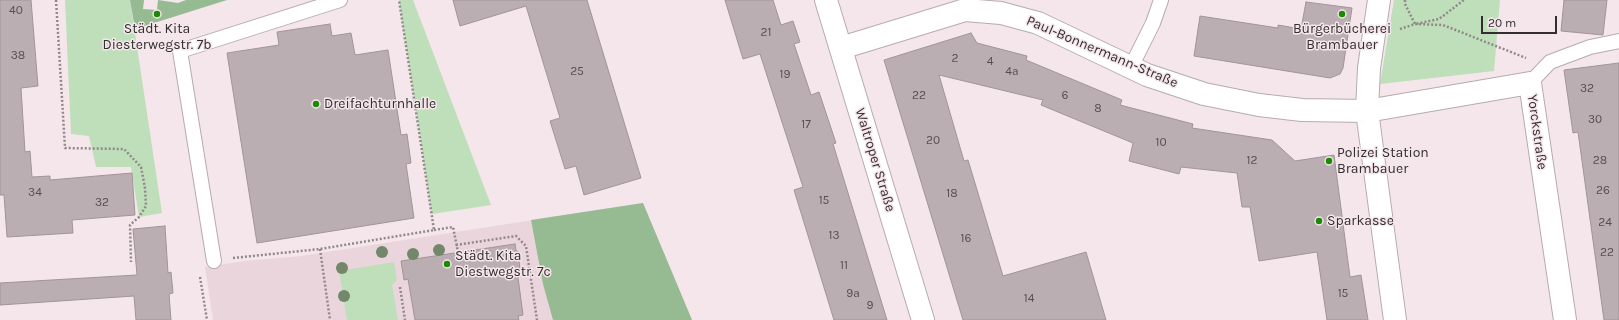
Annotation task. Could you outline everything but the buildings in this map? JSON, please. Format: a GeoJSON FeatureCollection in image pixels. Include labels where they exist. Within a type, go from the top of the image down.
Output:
{"type":"FeatureCollection","features":[{"type":"Feature","properties":{"kind":"street","name":"Waltroper Straße"},"geometry":{"type":"LineString","coordinates":[[826,0],[923,320]]}},
{"type":"Feature","properties":{"kind":"street"},"geometry":{"type":"LineString","coordinates":[[1379,0],[1369,68],[1367,110],[1396,320]]}},
{"type":"Feature","properties":{"kind":"street","name":"Paul-Bonnermann-Straße"},"geometry":{"type":"LineString","coordinates":[[841,48],[965,10],[1001,12],[1038,23],[1147,75],[1204,94],[1259,105],[1302,110],[1367,110]]}},
{"type":"Feature","properties":{"kind":"street","name":"Yorckstraße"},"geometry":{"type":"LineString","coordinates":[[1367,110],[1530,84],[1565,320]]}},
{"type":"Feature","properties":{"kind":"lane"},"geometry":{"type":"LineString","coordinates":[[214,261],[180,51],[340,0]]}},
{"type":"Feature","properties":{"kind":"lane"},"geometry":{"type":"LineString","coordinates":[[1131,67],[1153,23],[1161,0]]}},
{"type":"Feature","properties":{"kind":"lane"},"geometry":{"type":"LineString","coordinates":[[1530,84],[1550,62],[1590,47],[1619,41]]}},
{"type":"Feature","properties":{"kind":"path"},"geometry":{"type":"LineString","coordinates":[[56,0],[65,148],[124,149],[140,167],[145,188],[146,206],[139,217],[130,225],[131,262]]}},
{"type":"Feature","properties":{"kind":"path"},"geometry":{"type":"LineString","coordinates":[[399,0],[434,230]]}},
{"type":"Feature","properties":{"kind":"path"},"geometry":{"type":"LineString","coordinates":[[1405,0],[1405,4],[1415,24]]}},
{"type":"Feature","properties":{"kind":"path"},"geometry":{"type":"LineString","coordinates":[[1374,37],[1415,24],[1439,19],[1464,0]]}},
{"type":"Feature","properties":{"kind":"path"},"geometry":{"type":"LineString","coordinates":[[1415,24],[1443,25],[1530,60]]}},
{"type":"Feature","properties":{"kind":"path"},"geometry":{"type":"LineString","coordinates":[[207,320],[198,263],[320,249],[453,227],[458,252]]}},
{"type":"Feature","properties":{"kind":"path"},"geometry":{"type":"LineString","coordinates":[[456,245],[516,236],[526,246],[537,320]]}},
{"type":"Feature","properties":{"kind":"path"},"geometry":{"type":"LineString","coordinates":[[320,249],[330,320]]}},
{"type":"Feature","properties":{"kind":"path"},"geometry":{"type":"LineString","coordinates":[[400,287],[405,320]]}},
{"type":"Feature","properties":{"kind":"shaded area","name":"Städt. Kita Diestwegstr. 7c"},"geometry":{"type":"Polygon","coordinates":[[[643,203],[692,320],[213,320],[205,267],[244,261],[301,256],[643,203]]]}},
{"type":"Feature","properties":{"kind":"green space"},"geometry":{"type":"Polygon","coordinates":[[[65,0],[130,0],[162,213],[139,217],[131,167],[96,167],[89,136],[71,134],[65,0]]]}},
{"type":"Feature","properties":{"kind":"green space","name":"Städt. Kita Diesterwegstr. 7b"},"geometry":{"type":"Polygon","coordinates":[[[130,0],[144,0],[143,9],[157,10],[158,0],[178,3],[186,0],[227,0],[135,29],[130,0]]]}},
{"type":"Feature","properties":{"kind":"green space"},"geometry":{"type":"Polygon","coordinates":[[[399,0],[413,0],[491,205],[432,214],[399,0]]]}},
{"type":"Feature","properties":{"kind":"green space"},"geometry":{"type":"Polygon","coordinates":[[[1394,0],[1500,0],[1494,71],[1380,84],[1394,0]]]}},
{"type":"Feature","properties":{"kind":"green space"},"geometry":{"type":"Polygon","coordinates":[[[643,203],[692,320],[553,320],[543,284],[531,220],[643,203]]]}},
{"type":"Feature","properties":{"kind":"green space"},"geometry":{"type":"Polygon","coordinates":[[[394,262],[397,280],[392,285],[398,320],[347,320],[339,271],[394,262]]]}},
{"type":"Feature","properties":{"kind":"place","name":"Städt. Kita Diesterwegstr. 7b"},"geometry":{"type":"Point","coordinates":[157,14]}},
{"type":"Feature","properties":{"kind":"place","name":"Bürgerbücherei Brambauer"},"geometry":{"type":"Point","coordinates":[1342,14]}},
{"type":"Feature","properties":{"kind":"place","name":"Dreifachturnhalle"},"geometry":{"type":"Point","coordinates":[316,104]}},
{"type":"Feature","properties":{"kind":"place","name":"Polizei Station Brambauer"},"geometry":{"type":"Point","coordinates":[1329,161]}},
{"type":"Feature","properties":{"kind":"place","name":"Sparkasse"},"geometry":{"type":"Point","coordinates":[1319,221]}},
{"type":"Feature","properties":{"kind":"place","name":"Städt. Kita Diestwegstr. 7c"},"geometry":{"type":"Point","coordinates":[447,264]}}]}
